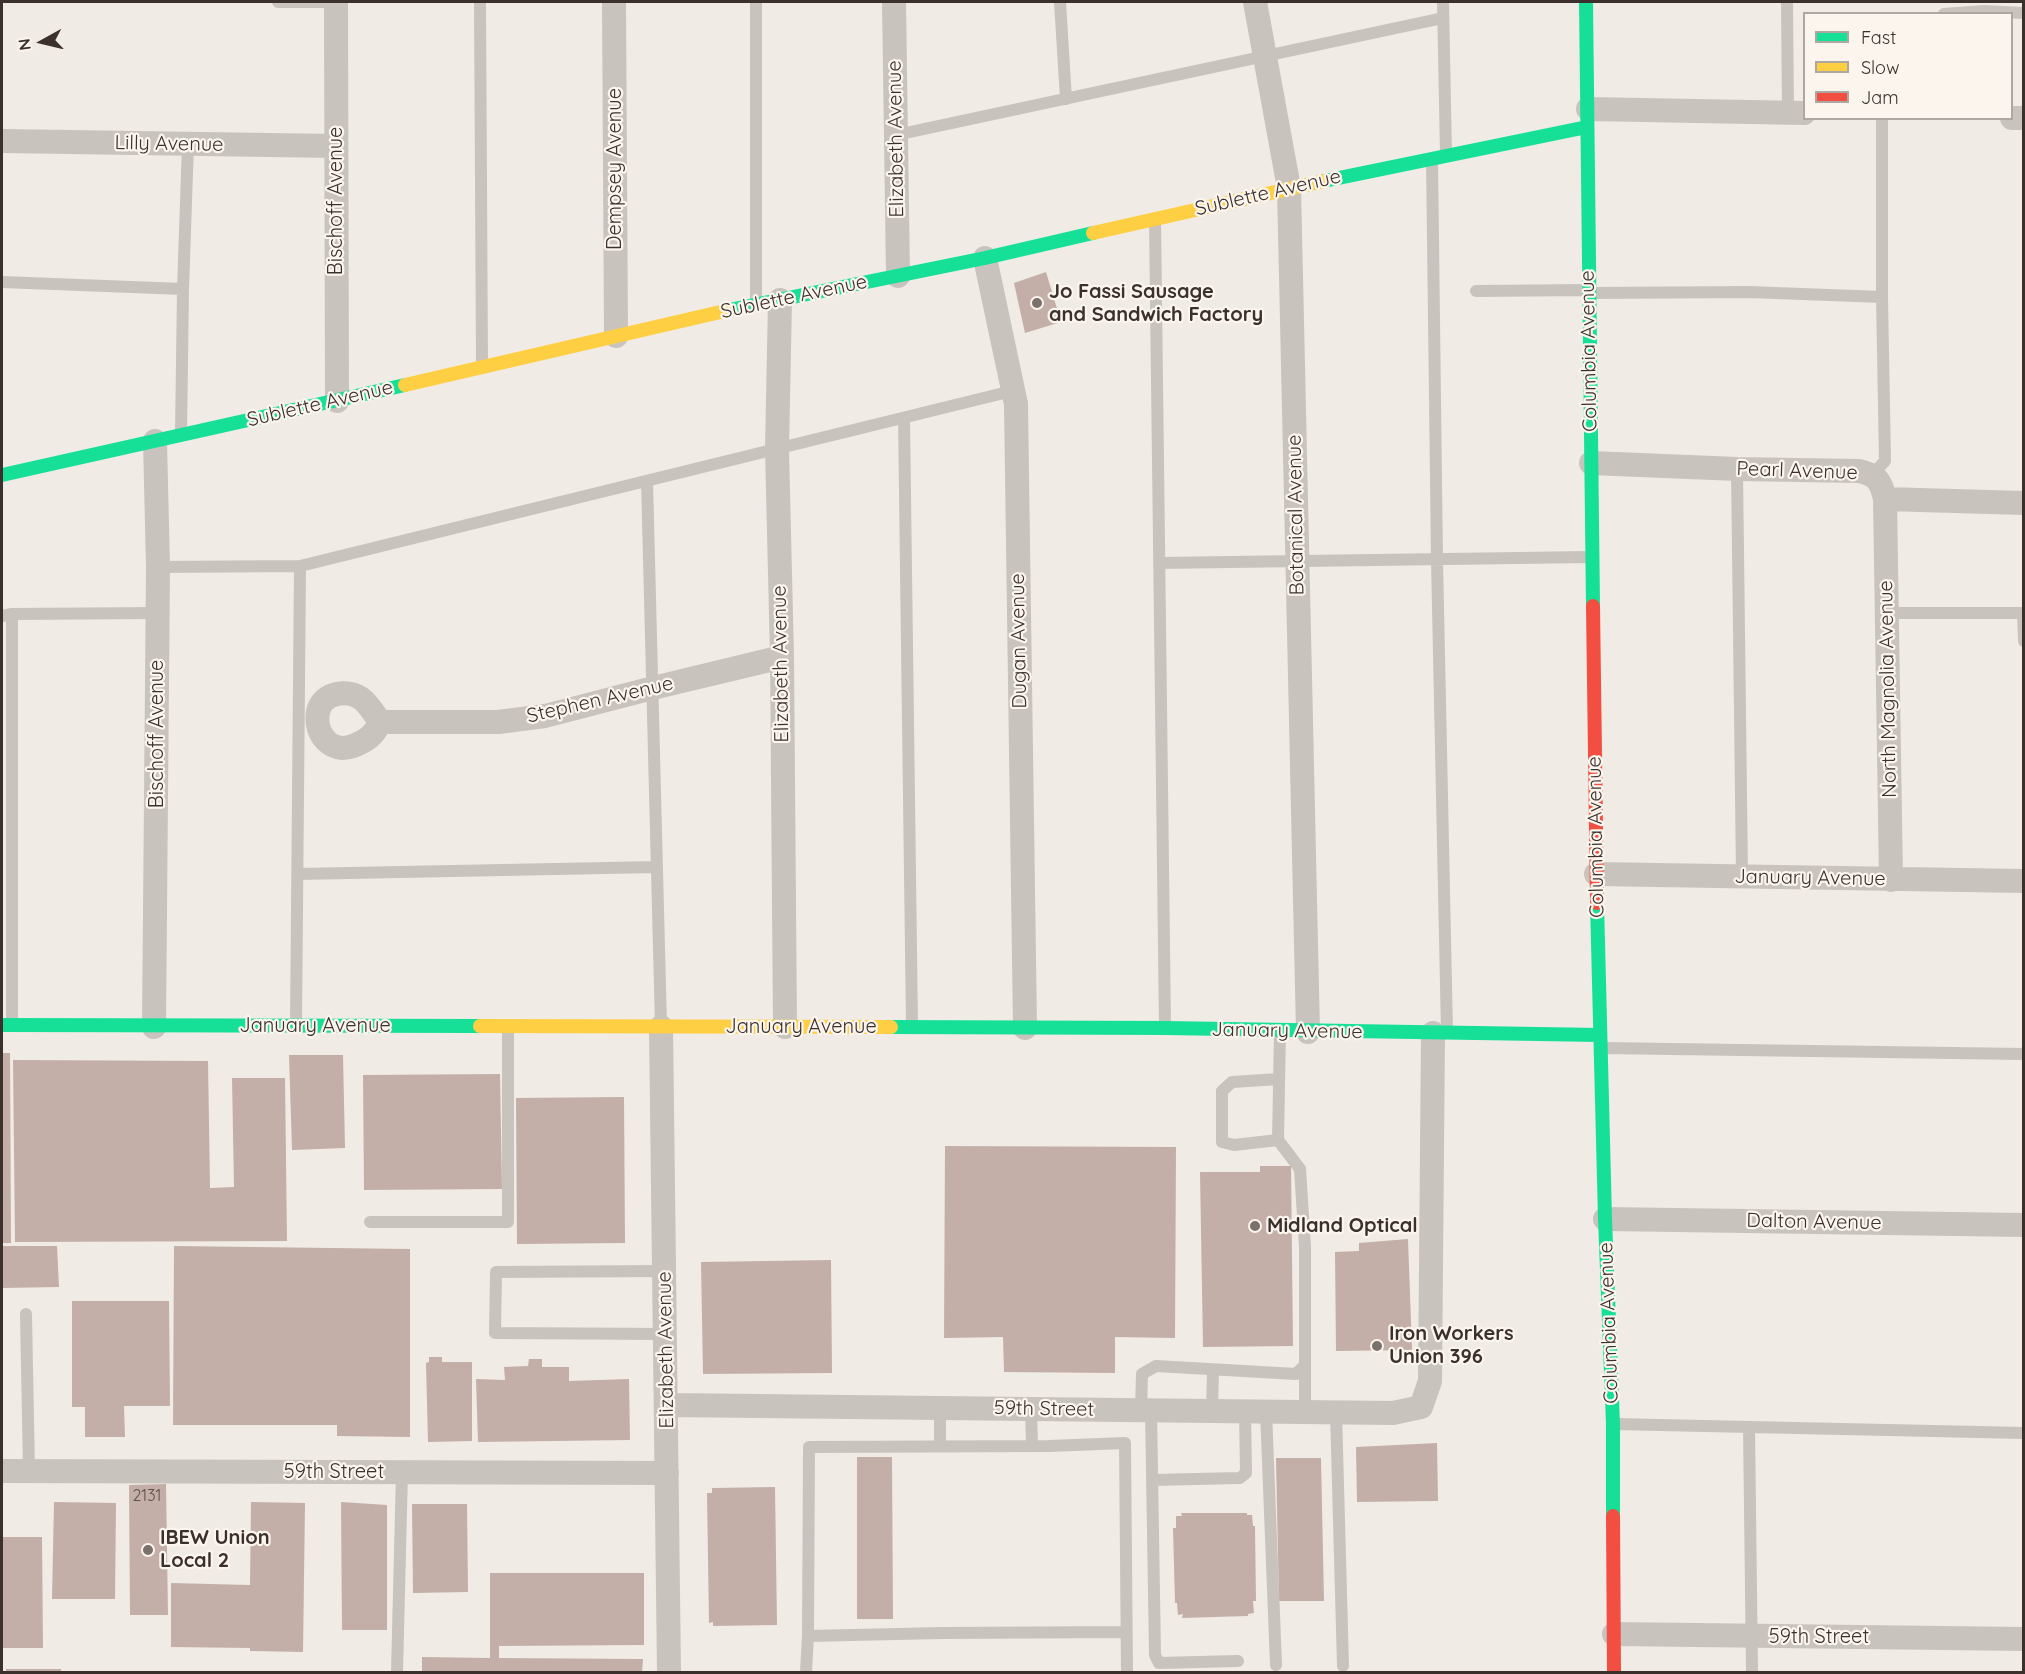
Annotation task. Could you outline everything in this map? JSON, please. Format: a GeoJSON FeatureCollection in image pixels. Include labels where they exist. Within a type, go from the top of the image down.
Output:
{"type":"FeatureCollection","features":[{"type":"Feature","properties":{"kind":"street","name":"Bischoff Avenue"},"geometry":{"type":"LineString","coordinates":[[336,2],[337,401]]}},
{"type":"Feature","properties":{"kind":"street","name":"Dempsey Avenue"},"geometry":{"type":"LineString","coordinates":[[614,2],[616,336]]}},
{"type":"Feature","properties":{"kind":"street","name":"Elizabeth Avenue"},"geometry":{"type":"LineString","coordinates":[[894,2],[898,276]]}},
{"type":"Feature","properties":{"kind":"street","name":"Botanical Avenue"},"geometry":{"type":"LineString","coordinates":[[1255,2],[1289,188],[1308,1032]]}},
{"type":"Feature","properties":{"kind":"street","name":"Columbia Avenue"},"geometry":{"type":"LineString","coordinates":[[1586,2],[1596,874],[1613,1424],[1614,1672]]}},
{"type":"Feature","properties":{"kind":"street","name":"Sublette Avenue"},"geometry":{"type":"LineString","coordinates":[[2,475],[337,401],[756,304],[985,258],[1289,188],[1446,155],[1588,118],[1796,113]]}},
{"type":"Feature","properties":{"kind":"street","name":"Lilly Avenue"},"geometry":{"type":"LineString","coordinates":[[2,141],[336,146]]}},
{"type":"Feature","properties":{"kind":"street","name":"Dugan Avenue"},"geometry":{"type":"LineString","coordinates":[[985,258],[1016,404],[1025,1028]]}},
{"type":"Feature","properties":{"kind":"street","name":"Elizabeth Avenue"},"geometry":{"type":"LineString","coordinates":[[780,300],[777,449],[782,657],[785,1027]]}},
{"type":"Feature","properties":{"kind":"street","name":"Bischoff Avenue"},"geometry":{"type":"LineString","coordinates":[[154,1027],[158,613],[155,441]]}},
{"type":"Feature","properties":{"kind":"street","name":"Pearl Avenue"},"geometry":{"type":"LineString","coordinates":[[1591,463],[1859,471],[1873,474],[1882,487],[1885,499]]}},
{"type":"Feature","properties":{"kind":"street"},"geometry":{"type":"LineString","coordinates":[[1885,499],[2024,503]]}},
{"type":"Feature","properties":{"kind":"street","name":"North Magnolia Avenue"},"geometry":{"type":"LineString","coordinates":[[1885,499],[1891,880]]}},
{"type":"Feature","properties":{"kind":"street","name":"Stephen Avenue"},"geometry":{"type":"LineString","coordinates":[[380,722],[498,722],[545,716],[782,657]]}},
{"type":"Feature","properties":{"kind":"street","name":"January Avenue"},"geometry":{"type":"LineString","coordinates":[[1596,874],[2024,881]]}},
{"type":"Feature","properties":{"kind":"street","name":"January Avenue"},"geometry":{"type":"LineString","coordinates":[[7,1025],[1165,1028],[1440,1033],[1601,1042]]}},
{"type":"Feature","properties":{"kind":"street","name":"Elizabeth Avenue"},"geometry":{"type":"LineString","coordinates":[[661,1027],[669,1672]]}},
{"type":"Feature","properties":{"kind":"street","name":"59th Street"},"geometry":{"type":"LineString","coordinates":[[667,1405],[1393,1413],[1420,1407],[1430,1382],[1440,1033]]}},
{"type":"Feature","properties":{"kind":"street","name":"Dalton Avenue"},"geometry":{"type":"LineString","coordinates":[[1605,1218],[2024,1225]]}},
{"type":"Feature","properties":{"kind":"street","name":"59th Street"},"geometry":{"type":"LineString","coordinates":[[2,1471],[667,1473]]}},
{"type":"Feature","properties":{"kind":"street","name":"59th Street"},"geometry":{"type":"LineString","coordinates":[[1614,1634],[2024,1639]]}},
{"type":"Feature","properties":{"kind":"lane"},"geometry":{"type":"LineString","coordinates":[[278,2],[336,2]]}},
{"type":"Feature","properties":{"kind":"lane"},"geometry":{"type":"LineString","coordinates":[[480,2],[482,366]]}},
{"type":"Feature","properties":{"kind":"lane"},"geometry":{"type":"LineString","coordinates":[[756,2],[756,304]]}},
{"type":"Feature","properties":{"kind":"lane"},"geometry":{"type":"LineString","coordinates":[[1060,2],[1066,99]]}},
{"type":"Feature","properties":{"kind":"lane"},"geometry":{"type":"LineString","coordinates":[[1443,2],[1446,155]]}},
{"type":"Feature","properties":{"kind":"lane"},"geometry":{"type":"LineString","coordinates":[[1787,2],[1796,113]]}},
{"type":"Feature","properties":{"kind":"lane"},"geometry":{"type":"LineString","coordinates":[[1971,12],[2004,12]]}},
{"type":"Feature","properties":{"kind":"lane"},"geometry":{"type":"LineString","coordinates":[[896,135],[1443,18]]}},
{"type":"Feature","properties":{"kind":"lane"},"geometry":{"type":"LineString","coordinates":[[1873,474],[1885,461],[1882,120]]}},
{"type":"Feature","properties":{"kind":"lane"},"geometry":{"type":"LineString","coordinates":[[181,436],[188,144]]}},
{"type":"Feature","properties":{"kind":"lane"},"geometry":{"type":"LineString","coordinates":[[1432,158],[1440,1033]]}},
{"type":"Feature","properties":{"kind":"lane"},"geometry":{"type":"LineString","coordinates":[[1155,219],[1165,1028]]}},
{"type":"Feature","properties":{"kind":"lane"},"geometry":{"type":"LineString","coordinates":[[2,282],[183,289]]}},
{"type":"Feature","properties":{"kind":"lane"},"geometry":{"type":"LineString","coordinates":[[1476,291],[1749,292],[1882,297]]}},
{"type":"Feature","properties":{"kind":"lane"},"geometry":{"type":"LineString","coordinates":[[158,567],[300,566],[1012,392]]}},
{"type":"Feature","properties":{"kind":"lane"},"geometry":{"type":"LineString","coordinates":[[904,418],[912,1027]]}},
{"type":"Feature","properties":{"kind":"lane"},"geometry":{"type":"LineString","coordinates":[[1737,469],[1742,876]]}},
{"type":"Feature","properties":{"kind":"lane"},"geometry":{"type":"LineString","coordinates":[[647,481],[661,1027]]}},
{"type":"Feature","properties":{"kind":"lane"},"geometry":{"type":"LineString","coordinates":[[1159,563],[1592,557]]}},
{"type":"Feature","properties":{"kind":"lane"},"geometry":{"type":"LineString","coordinates":[[296,1026],[300,566]]}},
{"type":"Feature","properties":{"kind":"lane"},"geometry":{"type":"LineString","coordinates":[[7,1025],[7,615],[158,613]]}},
{"type":"Feature","properties":{"kind":"lane"},"geometry":{"type":"LineString","coordinates":[[1887,613],[2023,613],[2024,641]]}},
{"type":"Feature","properties":{"kind":"lane"},"geometry":{"type":"LineString","coordinates":[[298,874],[657,867]]}},
{"type":"Feature","properties":{"kind":"lane"},"geometry":{"type":"LineString","coordinates":[[370,1222],[508,1222],[508,1026]]}},
{"type":"Feature","properties":{"kind":"lane"},"geometry":{"type":"LineString","coordinates":[[1280,1031],[1278,1140],[1300,1169],[1305,1247],[1305,1412]]}},
{"type":"Feature","properties":{"kind":"lane"},"geometry":{"type":"LineString","coordinates":[[1601,1042],[2024,1054]]}},
{"type":"Feature","properties":{"kind":"lane"},"geometry":{"type":"LineString","coordinates":[[1278,1140],[1234,1146],[1222,1142],[1222,1091],[1232,1082],[1279,1079]]}},
{"type":"Feature","properties":{"kind":"lane"},"geometry":{"type":"LineString","coordinates":[[665,1271],[496,1272],[495,1333],[666,1334]]}},
{"type":"Feature","properties":{"kind":"lane"},"geometry":{"type":"LineString","coordinates":[[26,1314],[28,1471]]}},
{"type":"Feature","properties":{"kind":"lane"},"geometry":{"type":"LineString","coordinates":[[1238,1661],[1159,1663],[1155,1655],[1152,1480],[1142,1374],[1156,1366],[1296,1374],[1305,1365]]}},
{"type":"Feature","properties":{"kind":"lane"},"geometry":{"type":"LineString","coordinates":[[1212,1411],[1213,1371]]}},
{"type":"Feature","properties":{"kind":"lane"},"geometry":{"type":"LineString","coordinates":[[940,1408],[940,1446]]}},
{"type":"Feature","properties":{"kind":"lane"},"geometry":{"type":"LineString","coordinates":[[1031,1409],[1032,1446]]}},
{"type":"Feature","properties":{"kind":"lane"},"geometry":{"type":"LineString","coordinates":[[1152,1480],[1240,1478],[1246,1473],[1256,1411]]}},
{"type":"Feature","properties":{"kind":"lane"},"geometry":{"type":"LineString","coordinates":[[1256,1411],[1276,1665]]}},
{"type":"Feature","properties":{"kind":"lane"},"geometry":{"type":"LineString","coordinates":[[1335,1412],[1343,1666]]}},
{"type":"Feature","properties":{"kind":"lane"},"geometry":{"type":"LineString","coordinates":[[1613,1424],[2024,1433]]}},
{"type":"Feature","properties":{"kind":"lane"},"geometry":{"type":"LineString","coordinates":[[1749,1427],[1752,1672]]}},
{"type":"Feature","properties":{"kind":"lane"},"geometry":{"type":"LineString","coordinates":[[806,1672],[809,1447],[1032,1446],[1125,1443],[1127,1672]]}},
{"type":"Feature","properties":{"kind":"lane"},"geometry":{"type":"LineString","coordinates":[[398,1672],[402,1473]]}},
{"type":"Feature","properties":{"kind":"lane"},"geometry":{"type":"LineString","coordinates":[[808,1636],[1126,1632]]}},
{"type":"Feature","properties":{"kind":"building","name":"Jo Fassi Sausage and Sandwich Factory"},"geometry":{"type":"Polygon","coordinates":[[[1046,272],[1061,322],[1025,333],[1014,283],[1046,272]]]}},
{"type":"Feature","properties":{"kind":"building"},"geometry":{"type":"Polygon","coordinates":[[[2,1053],[10,1053],[11,1243],[2,1243],[2,1053]]]}},
{"type":"Feature","properties":{"kind":"building"},"geometry":{"type":"Polygon","coordinates":[[[289,1055],[343,1055],[345,1148],[292,1150],[289,1055]]]}},
{"type":"Feature","properties":{"kind":"building"},"geometry":{"type":"Polygon","coordinates":[[[13,1060],[208,1061],[210,1188],[234,1187],[232,1078],[285,1078],[287,1241],[15,1242],[13,1060]]]}},
{"type":"Feature","properties":{"kind":"building"},"geometry":{"type":"Polygon","coordinates":[[[500,1074],[502,1189],[364,1190],[363,1075],[500,1074]]]}},
{"type":"Feature","properties":{"kind":"building"},"geometry":{"type":"Polygon","coordinates":[[[624,1097],[625,1243],[517,1244],[516,1098],[624,1097]]]}},
{"type":"Feature","properties":{"kind":"building"},"geometry":{"type":"Polygon","coordinates":[[[945,1146],[1176,1147],[1175,1338],[1115,1337],[1115,1373],[1004,1372],[1003,1337],[944,1338],[945,1146]]]}},
{"type":"Feature","properties":{"kind":"building"},"geometry":{"type":"Polygon","coordinates":[[[1260,1166],[1291,1166],[1293,1346],[1203,1347],[1200,1172],[1260,1172],[1260,1166]]]}},
{"type":"Feature","properties":{"kind":"building"},"geometry":{"type":"Polygon","coordinates":[[[1408,1239],[1412,1350],[1336,1351],[1335,1252],[1359,1251],[1359,1243],[1408,1239]]]}},
{"type":"Feature","properties":{"kind":"building"},"geometry":{"type":"Polygon","coordinates":[[[2,1246],[57,1246],[59,1287],[2,1288],[2,1246]]]}},
{"type":"Feature","properties":{"kind":"building"},"geometry":{"type":"Polygon","coordinates":[[[174,1246],[410,1249],[410,1437],[337,1436],[337,1425],[173,1425],[174,1246]]]}},
{"type":"Feature","properties":{"kind":"building"},"geometry":{"type":"Polygon","coordinates":[[[831,1260],[832,1373],[703,1374],[701,1262],[831,1260]]]}},
{"type":"Feature","properties":{"kind":"building"},"geometry":{"type":"Polygon","coordinates":[[[72,1301],[169,1301],[170,1406],[124,1406],[125,1437],[85,1437],[85,1407],[72,1407],[72,1301]]]}},
{"type":"Feature","properties":{"kind":"building"},"geometry":{"type":"Polygon","coordinates":[[[429,1357],[442,1357],[442,1362],[472,1362],[472,1441],[428,1442],[426,1363],[429,1362],[429,1357]]]}},
{"type":"Feature","properties":{"kind":"building"},"geometry":{"type":"Polygon","coordinates":[[[529,1359],[542,1359],[542,1367],[569,1367],[569,1381],[629,1379],[630,1440],[478,1442],[476,1379],[505,1380],[504,1367],[528,1366],[529,1359]]]}},
{"type":"Feature","properties":{"kind":"building"},"geometry":{"type":"Polygon","coordinates":[[[1437,1443],[1438,1501],[1357,1502],[1356,1447],[1437,1443]]]}},
{"type":"Feature","properties":{"kind":"building"},"geometry":{"type":"Polygon","coordinates":[[[857,1457],[892,1457],[893,1619],[857,1619],[857,1457]]]}},
{"type":"Feature","properties":{"kind":"building"},"geometry":{"type":"Polygon","coordinates":[[[1276,1458],[1321,1458],[1324,1601],[1279,1601],[1276,1458]]]}},
{"type":"Feature","properties":{"kind":"building","name":"IBEW Union Local 2"},"geometry":{"type":"Polygon","coordinates":[[[166,1484],[168,1615],[130,1615],[129,1485],[166,1484]]]}},
{"type":"Feature","properties":{"kind":"building"},"geometry":{"type":"Polygon","coordinates":[[[775,1487],[777,1625],[713,1626],[713,1622],[709,1623],[707,1493],[712,1493],[712,1488],[775,1487]]]}},
{"type":"Feature","properties":{"kind":"building"},"geometry":{"type":"Polygon","coordinates":[[[54,1502],[116,1503],[115,1599],[52,1599],[54,1502]]]}},
{"type":"Feature","properties":{"kind":"building"},"geometry":{"type":"Polygon","coordinates":[[[251,1502],[305,1503],[303,1652],[250,1651],[250,1648],[171,1647],[171,1583],[250,1585],[251,1502]]]}},
{"type":"Feature","properties":{"kind":"building"},"geometry":{"type":"Polygon","coordinates":[[[341,1502],[387,1505],[387,1630],[342,1630],[341,1502]]]}},
{"type":"Feature","properties":{"kind":"building"},"geometry":{"type":"Polygon","coordinates":[[[412,1504],[467,1504],[468,1592],[413,1593],[412,1504]]]}},
{"type":"Feature","properties":{"kind":"building"},"geometry":{"type":"Polygon","coordinates":[[[1181,1513],[1247,1513],[1247,1515],[1252,1515],[1253,1526],[1255,1526],[1256,1601],[1253,1601],[1254,1613],[1248,1616],[1182,1618],[1183,1614],[1178,1615],[1177,1603],[1175,1603],[1173,1528],[1176,1528],[1176,1516],[1182,1516],[1181,1513]]]}},
{"type":"Feature","properties":{"kind":"building"},"geometry":{"type":"Polygon","coordinates":[[[2,1537],[42,1537],[43,1648],[2,1648],[2,1537]]]}},
{"type":"Feature","properties":{"kind":"building"},"geometry":{"type":"Polygon","coordinates":[[[490,1573],[644,1573],[644,1645],[499,1646],[499,1658],[643,1659],[642,1672],[422,1672],[422,1657],[490,1658],[490,1573]]]}},
{"type":"Feature","properties":{"kind":"building"},"geometry":{"type":"Polygon","coordinates":[[[6,1669],[61,1669],[61,1672],[6,1672],[6,1669]]]}},
{"type":"Feature","properties":{"kind":"traffic: fast"},"geometry":{"type":"LineString","coordinates":[[1586,2],[1593,606]]}},
{"type":"Feature","properties":{"kind":"traffic: fast"},"geometry":{"type":"LineString","coordinates":[[1324,181],[1587,127]]}},
{"type":"Feature","properties":{"kind":"traffic: fast"},"geometry":{"type":"LineString","coordinates":[[729,310],[985,258],[1093,233]]}},
{"type":"Feature","properties":{"kind":"traffic: fast"},"geometry":{"type":"LineString","coordinates":[[2,475],[405,385]]}},
{"type":"Feature","properties":{"kind":"traffic: fast"},"geometry":{"type":"LineString","coordinates":[[1597,903],[1613,1424],[1613,1516]]}},
{"type":"Feature","properties":{"kind":"traffic: fast"},"geometry":{"type":"LineString","coordinates":[[2,1025],[480,1026]]}},
{"type":"Feature","properties":{"kind":"traffic: fast"},"geometry":{"type":"LineString","coordinates":[[891,1027],[1165,1028],[1600,1035]]}},
{"type":"Feature","properties":{"kind":"traffic: slow"},"geometry":{"type":"LineString","coordinates":[[1093,233],[1324,181]]}},
{"type":"Feature","properties":{"kind":"traffic: slow"},"geometry":{"type":"LineString","coordinates":[[405,385],[729,310]]}},
{"type":"Feature","properties":{"kind":"traffic: slow"},"geometry":{"type":"LineString","coordinates":[[480,1026],[891,1027]]}},
{"type":"Feature","properties":{"kind":"traffic: jam"},"geometry":{"type":"LineString","coordinates":[[1593,606],[1597,903]]}},
{"type":"Feature","properties":{"kind":"traffic: jam"},"geometry":{"type":"LineString","coordinates":[[1613,1516],[1614,1672]]}},
{"type":"Feature","properties":{"kind":"place","name":"Jo Fassi Sausage and Sandwich Factory"},"geometry":{"type":"Point","coordinates":[1037,303]}},
{"type":"Feature","properties":{"kind":"place","name":"Midland Optical"},"geometry":{"type":"Point","coordinates":[1255,1226]}},
{"type":"Feature","properties":{"kind":"place","name":"Iron Workers Union 396"},"geometry":{"type":"Point","coordinates":[1377,1346]}},
{"type":"Feature","properties":{"kind":"place","name":"IBEW Union Local 2"},"geometry":{"type":"Point","coordinates":[148,1550]}}]}
